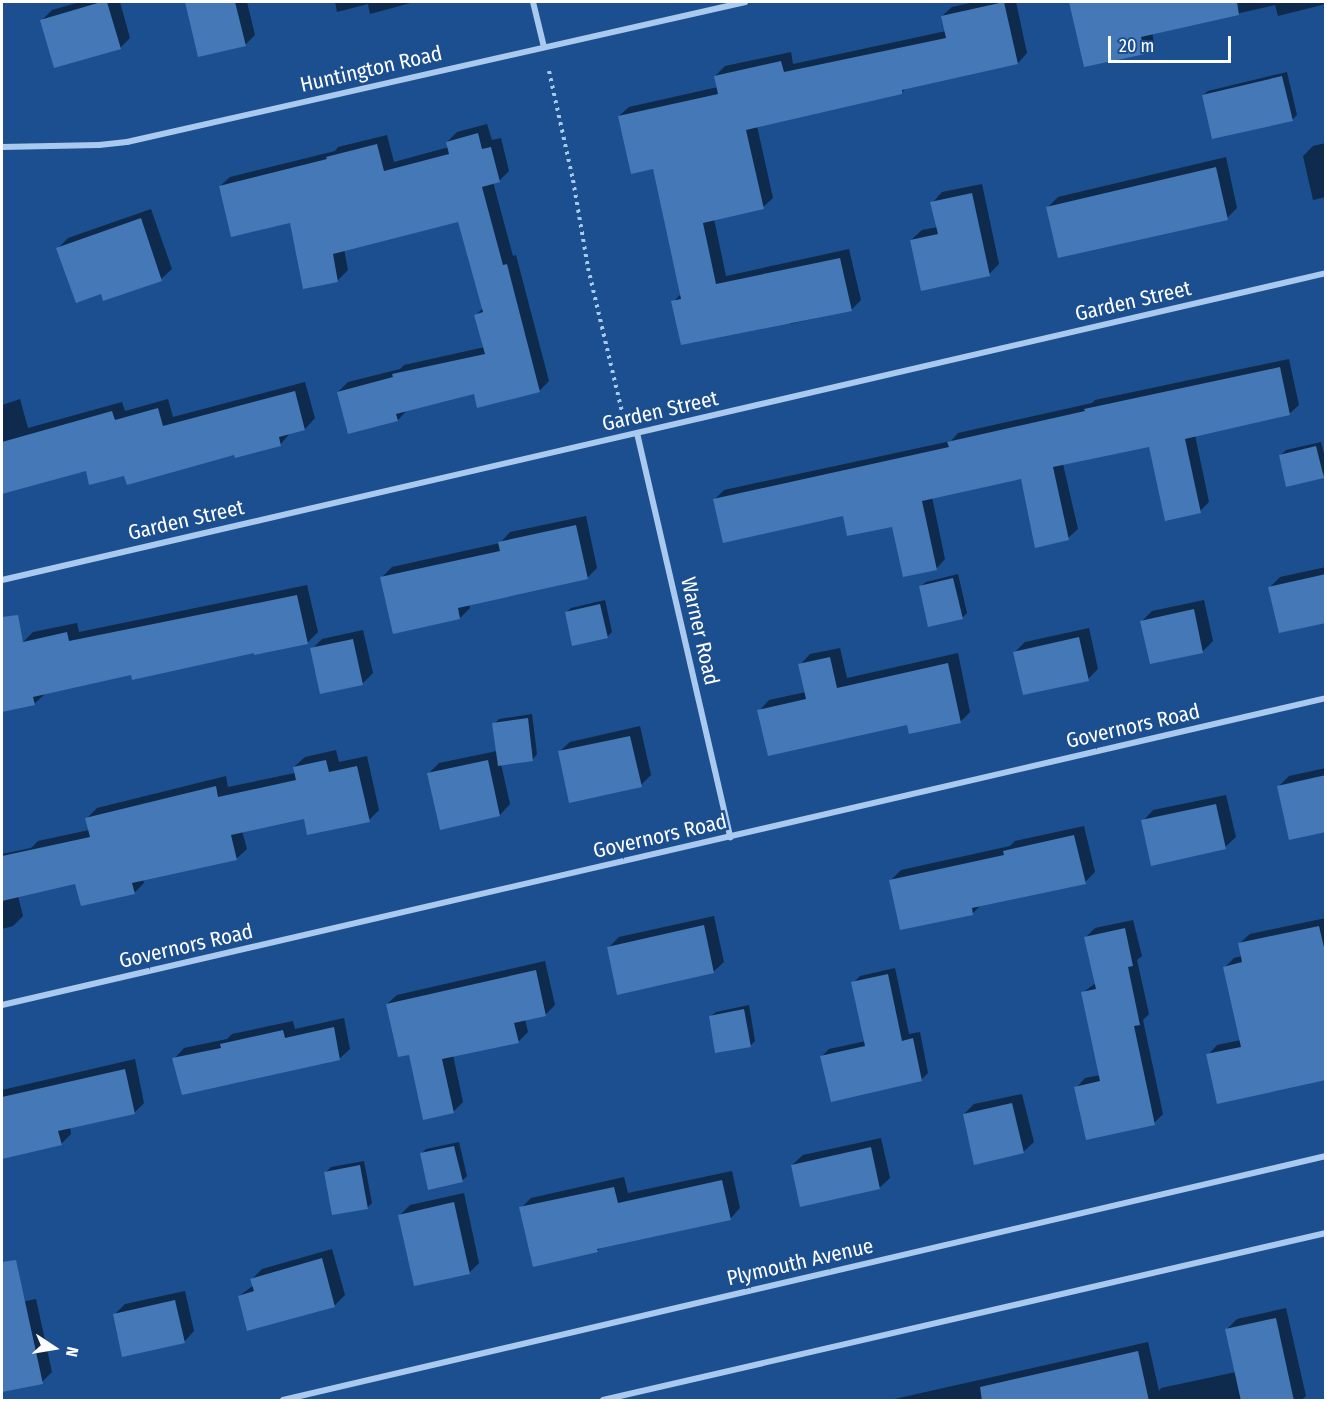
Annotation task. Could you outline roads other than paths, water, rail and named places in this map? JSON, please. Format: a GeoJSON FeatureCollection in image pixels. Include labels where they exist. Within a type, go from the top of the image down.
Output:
{"type":"FeatureCollection","features":[{"type":"Feature","properties":{"kind":"street"},"geometry":{"type":"LineString","coordinates":[[533,2],[544,47]]}},
{"type":"Feature","properties":{"kind":"street","name":"Huntington Road"},"geometry":{"type":"LineString","coordinates":[[2,147],[99,146],[127,142],[745,2]]}},
{"type":"Feature","properties":{"kind":"street","name":"Garden Street"},"geometry":{"type":"LineString","coordinates":[[2,580],[1326,273]]}},
{"type":"Feature","properties":{"kind":"street","name":"Warner Road"},"geometry":{"type":"LineString","coordinates":[[637,433],[730,837]]}},
{"type":"Feature","properties":{"kind":"street","name":"Governors Road"},"geometry":{"type":"LineString","coordinates":[[2,1005],[1326,698]]}},
{"type":"Feature","properties":{"kind":"street","name":"Plymouth Avenue"},"geometry":{"type":"LineString","coordinates":[[283,1401],[1326,1156]]}},
{"type":"Feature","properties":{"kind":"street"},"geometry":{"type":"LineString","coordinates":[[603,1401],[1326,1233]]}}]}
